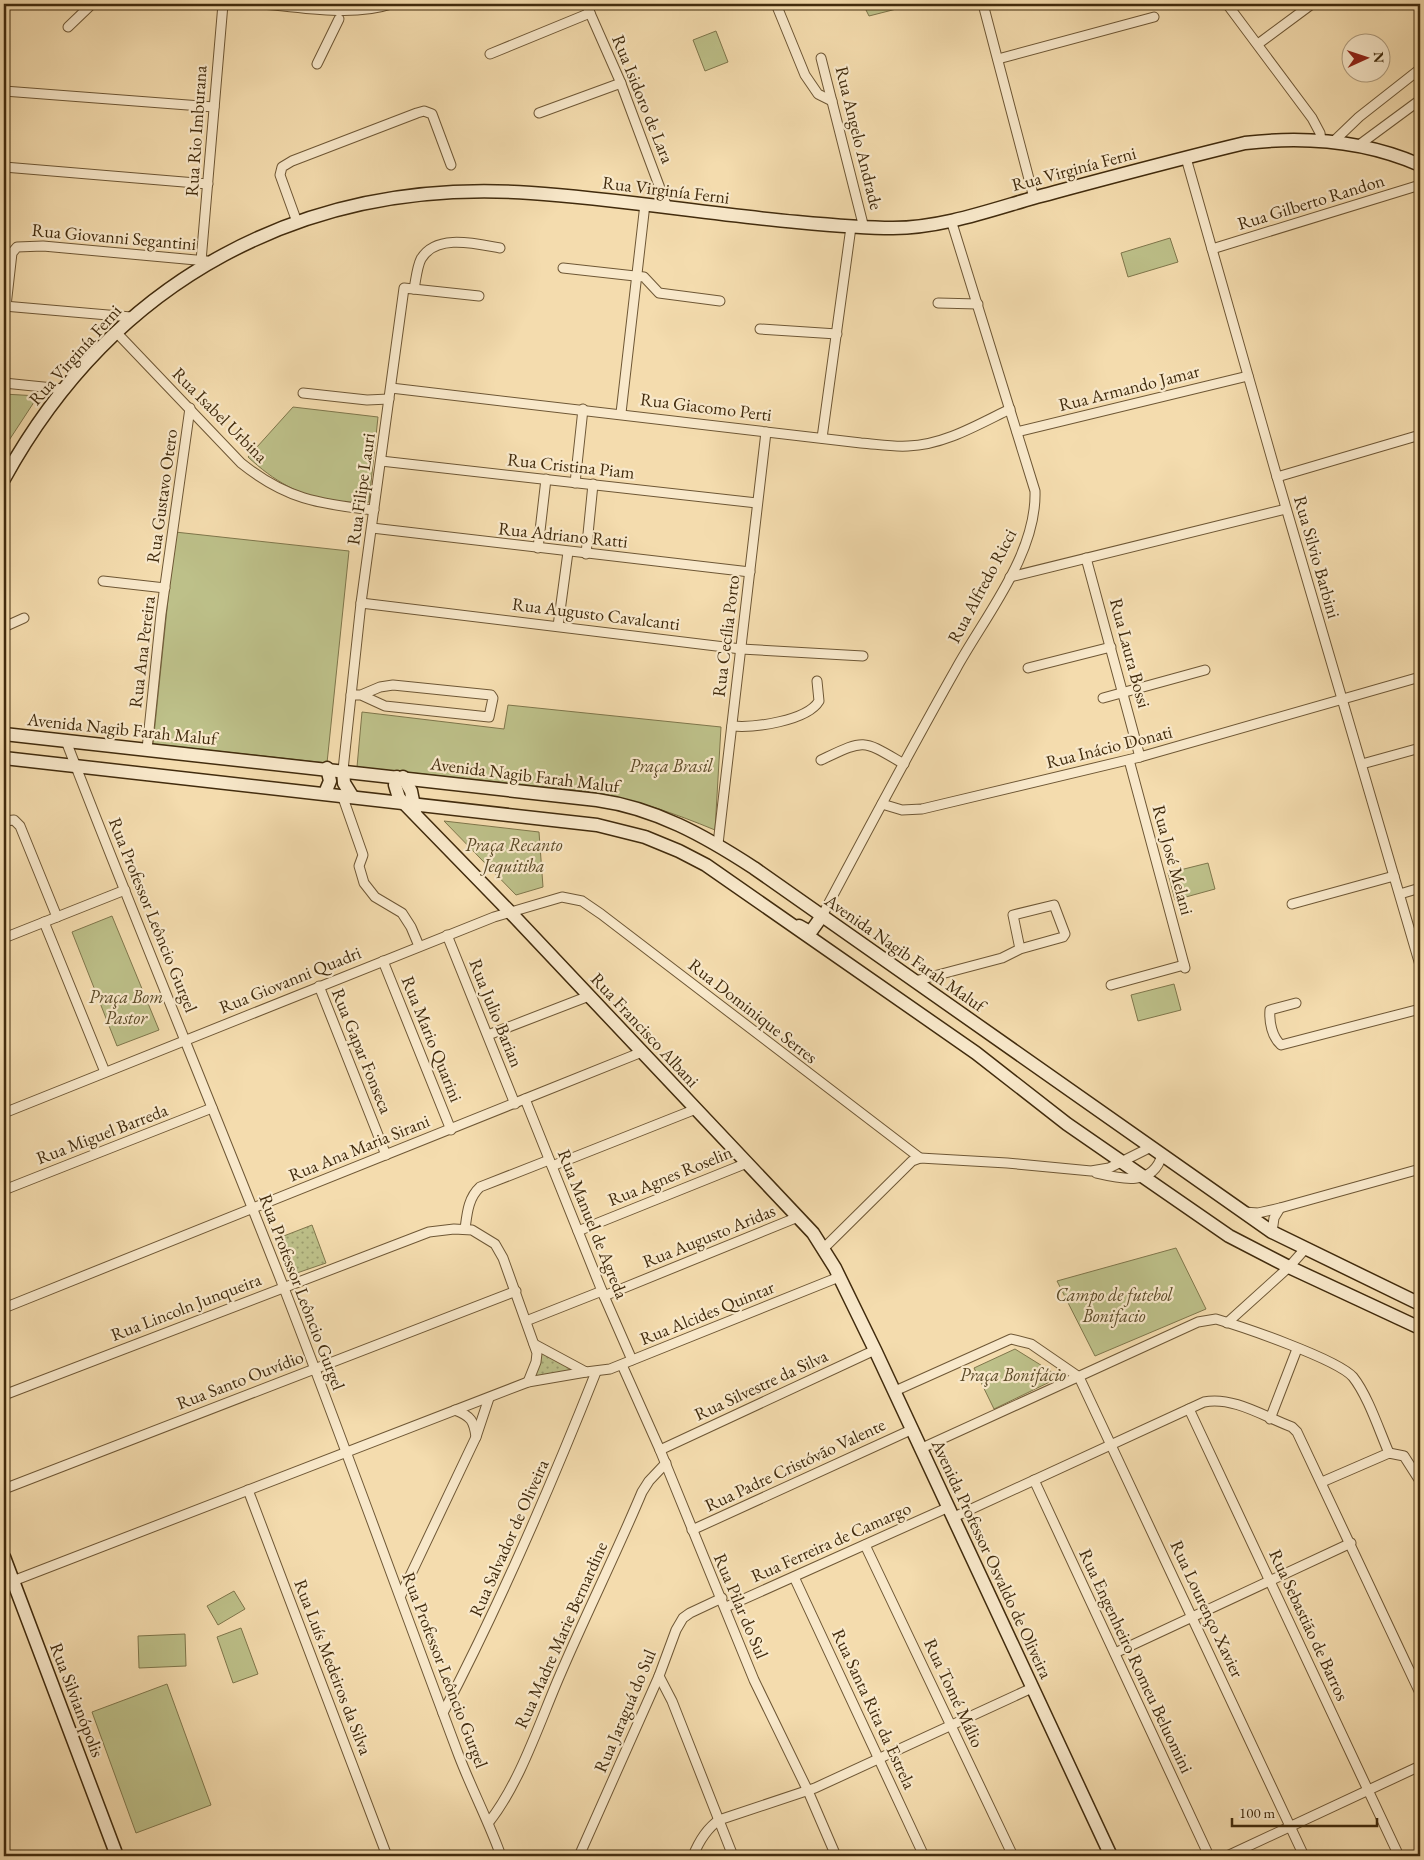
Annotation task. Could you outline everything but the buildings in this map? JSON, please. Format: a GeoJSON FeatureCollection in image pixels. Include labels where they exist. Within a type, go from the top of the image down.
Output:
{"type":"FeatureCollection","features":[{"type":"Feature","properties":{"kind":"main road","name":"Rua Virginía Ferni"},"geometry":{"type":"LineString","coordinates":[[4,479],[22,446],[63,390],[130,317],[206,261],[297,222],[362,202],[414,194],[459,190],[532,193],[645,204],[742,217],[851,227],[916,227],[951,220],[1245,143],[1269,140],[1359,145],[1376,148],[1420,165]]}},
{"type":"Feature","properties":{"kind":"main road","name":"Avenida Nagib Farah Maluf"},"geometry":{"type":"LineString","coordinates":[[4,734],[327,768],[601,800],[667,818],[718,844],[1272,1232],[1420,1304]]}},
{"type":"Feature","properties":{"kind":"main road"},"geometry":{"type":"LineString","coordinates":[[4,758],[347,796],[411,806],[597,825],[630,832],[680,851],[706,865],[976,1053],[1067,1124],[1229,1236],[1289,1267],[1420,1328]]}},
{"type":"Feature","properties":{"kind":"main road"},"geometry":{"type":"LineString","coordinates":[[325,794],[330,782],[327,768]]}},
{"type":"Feature","properties":{"kind":"main road"},"geometry":{"type":"LineString","coordinates":[[343,770],[347,796]]}},
{"type":"Feature","properties":{"kind":"main road","name":"Rua Francisco Albani"},"geometry":{"type":"LineString","coordinates":[[400,777],[396,793],[411,806],[798,1217],[840,1277]]}},
{"type":"Feature","properties":{"kind":"main road"},"geometry":{"type":"LineString","coordinates":[[794,926],[812,930],[822,916]]}},
{"type":"Feature","properties":{"kind":"main road","name":"Avenida Professor Osvaldo de Oliveira"},"geometry":{"type":"LineString","coordinates":[[840,1277],[922,1448],[1111,1856]]}},
{"type":"Feature","properties":{"kind":"main road","name":"Rua Silvianópolis"},"geometry":{"type":"LineString","coordinates":[[4,1557],[118,1856]]}},
{"type":"Feature","properties":{"kind":"street"},"geometry":{"type":"LineString","coordinates":[[68,27],[92,4]]}},
{"type":"Feature","properties":{"kind":"street","name":"Rua Rio Imburana"},"geometry":{"type":"LineString","coordinates":[[206,261],[208,184],[223,4]]}},
{"type":"Feature","properties":{"kind":"street"},"geometry":{"type":"LineString","coordinates":[[262,4],[341,15],[376,9],[391,4]]}},
{"type":"Feature","properties":{"kind":"street"},"geometry":{"type":"LineString","coordinates":[[776,4],[805,75],[823,98],[832,102]]}},
{"type":"Feature","properties":{"kind":"street"},"geometry":{"type":"LineString","coordinates":[[983,4],[1034,198]]}},
{"type":"Feature","properties":{"kind":"street"},"geometry":{"type":"LineString","coordinates":[[1227,4],[1312,118],[1327,142],[1420,69]]}},
{"type":"Feature","properties":{"kind":"street"},"geometry":{"type":"LineString","coordinates":[[1258,44],[1312,4]]}},
{"type":"Feature","properties":{"kind":"street"},"geometry":{"type":"LineString","coordinates":[[490,54],[588,8]]}},
{"type":"Feature","properties":{"kind":"street","name":"Rua Isidoro de Lara"},"geometry":{"type":"LineString","coordinates":[[588,8],[621,83],[667,207]]}},
{"type":"Feature","properties":{"kind":"street"},"geometry":{"type":"LineString","coordinates":[[318,64],[341,15]]}},
{"type":"Feature","properties":{"kind":"street"},"geometry":{"type":"LineString","coordinates":[[998,59],[1154,17]]}},
{"type":"Feature","properties":{"kind":"street","name":"Rua Angelo Andrade"},"geometry":{"type":"LineString","coordinates":[[821,58],[864,228]]}},
{"type":"Feature","properties":{"kind":"street"},"geometry":{"type":"LineString","coordinates":[[539,113],[621,83]]}},
{"type":"Feature","properties":{"kind":"street"},"geometry":{"type":"LineString","coordinates":[[4,91],[214,107]]}},
{"type":"Feature","properties":{"kind":"street"},"geometry":{"type":"LineString","coordinates":[[1359,145],[1420,100]]}},
{"type":"Feature","properties":{"kind":"street"},"geometry":{"type":"LineString","coordinates":[[297,222],[280,175],[282,167],[292,161],[424,111],[432,114],[451,165]]}},
{"type":"Feature","properties":{"kind":"street","name":"Rua Silvio Barbini"},"geometry":{"type":"LineString","coordinates":[[1186,158],[1286,509],[1420,960]]}},
{"type":"Feature","properties":{"kind":"street"},"geometry":{"type":"LineString","coordinates":[[4,167],[208,184]]}},
{"type":"Feature","properties":{"kind":"street","name":"Rua Gilberto Randon"},"geometry":{"type":"LineString","coordinates":[[1212,249],[1420,185]]}},
{"type":"Feature","properties":{"kind":"street"},"geometry":{"type":"LineString","coordinates":[[621,413],[645,204]]}},
{"type":"Feature","properties":{"kind":"street","name":"Rua Alfredo Ricci"},"geometry":{"type":"LineString","coordinates":[[822,916],[955,670],[1010,577],[1032,526],[1036,508],[1035,492],[951,220]]}},
{"type":"Feature","properties":{"kind":"street"},"geometry":{"type":"LineString","coordinates":[[822,438],[851,227]]}},
{"type":"Feature","properties":{"kind":"street"},"geometry":{"type":"LineString","coordinates":[[479,296],[414,289],[420,260],[434,246],[469,243],[500,248]]}},
{"type":"Feature","properties":{"kind":"street","name":"Rua Giovanni Segantini"},"geometry":{"type":"LineString","coordinates":[[5,306],[12,253],[17,247],[43,246],[206,261]]}},
{"type":"Feature","properties":{"kind":"street"},"geometry":{"type":"LineString","coordinates":[[563,268],[647,278],[659,293],[720,302]]}},
{"type":"Feature","properties":{"kind":"street","name":"Rua Filipe Lauri"},"geometry":{"type":"LineString","coordinates":[[343,770],[361,603],[404,288],[414,289]]}},
{"type":"Feature","properties":{"kind":"street"},"geometry":{"type":"LineString","coordinates":[[938,303],[978,304]]}},
{"type":"Feature","properties":{"kind":"street"},"geometry":{"type":"LineString","coordinates":[[5,306],[130,317]]}},
{"type":"Feature","properties":{"kind":"street"},"geometry":{"type":"LineString","coordinates":[[760,329],[837,334]]}},
{"type":"Feature","properties":{"kind":"street","name":"Rua Isabel Urbina"},"geometry":{"type":"LineString","coordinates":[[116,332],[241,463],[273,487],[306,500],[374,510]]}},
{"type":"Feature","properties":{"kind":"street","name":"Rua Armando Jamar"},"geometry":{"type":"LineString","coordinates":[[1017,432],[1248,376]]}},
{"type":"Feature","properties":{"kind":"street"},"geometry":{"type":"LineString","coordinates":[[4,383],[63,390]]}},
{"type":"Feature","properties":{"kind":"street","name":"Rua Giacomo Perti"},"geometry":{"type":"LineString","coordinates":[[391,388],[895,446],[927,444],[964,432],[1010,409]]}},
{"type":"Feature","properties":{"kind":"street"},"geometry":{"type":"LineString","coordinates":[[304,393],[367,400],[389,399]]}},
{"type":"Feature","properties":{"kind":"street","name":"Rua Gustavo Otero"},"geometry":{"type":"LineString","coordinates":[[166,588],[190,408]]}},
{"type":"Feature","properties":{"kind":"street"},"geometry":{"type":"LineString","coordinates":[[575,482],[583,409]]}},
{"type":"Feature","properties":{"kind":"street","name":"Rua Cecília Porto"},"geometry":{"type":"LineString","coordinates":[[718,844],[766,432]]}},
{"type":"Feature","properties":{"kind":"street"},"geometry":{"type":"LineString","coordinates":[[1277,477],[1420,435]]}},
{"type":"Feature","properties":{"kind":"street","name":"Rua Cristina Piam"},"geometry":{"type":"LineString","coordinates":[[381,460],[757,503]]}},
{"type":"Feature","properties":{"kind":"street"},"geometry":{"type":"LineString","coordinates":[[538,548],[546,479]]}},
{"type":"Feature","properties":{"kind":"street"},"geometry":{"type":"LineString","coordinates":[[586,554],[593,484]]}},
{"type":"Feature","properties":{"kind":"street"},"geometry":{"type":"LineString","coordinates":[[1010,577],[1286,509]]}},
{"type":"Feature","properties":{"kind":"street","name":"Rua Adriano Ratti"},"geometry":{"type":"LineString","coordinates":[[372,528],[750,572]]}},
{"type":"Feature","properties":{"kind":"street"},"geometry":{"type":"LineString","coordinates":[[558,626],[568,552]]}},
{"type":"Feature","properties":{"kind":"street","name":"Rua Laura Bossi"},"geometry":{"type":"LineString","coordinates":[[1086,558],[1140,757]]}},
{"type":"Feature","properties":{"kind":"street"},"geometry":{"type":"LineString","coordinates":[[103,581],[166,588]]}},
{"type":"Feature","properties":{"kind":"street","name":"Rua Ana Pereira"},"geometry":{"type":"LineString","coordinates":[[147,749],[166,588]]}},
{"type":"Feature","properties":{"kind":"street","name":"Rua Augusto Cavalcanti"},"geometry":{"type":"LineString","coordinates":[[361,603],[741,649],[863,656]]}},
{"type":"Feature","properties":{"kind":"street"},"geometry":{"type":"LineString","coordinates":[[4,627],[24,618]]}},
{"type":"Feature","properties":{"kind":"street"},"geometry":{"type":"LineString","coordinates":[[1028,668],[1111,647]]}},
{"type":"Feature","properties":{"kind":"street"},"geometry":{"type":"LineString","coordinates":[[1103,698],[1205,670]]}},
{"type":"Feature","properties":{"kind":"street","name":"Rua Inácio Donati"},"geometry":{"type":"LineString","coordinates":[[882,804],[902,810],[922,809],[1129,760],[1420,677]]}},
{"type":"Feature","properties":{"kind":"street"},"geometry":{"type":"LineString","coordinates":[[732,726],[748,728],[773,724],[811,709],[819,701],[817,681]]}},
{"type":"Feature","properties":{"kind":"street"},"geometry":{"type":"LineString","coordinates":[[351,695],[361,695],[380,687],[393,685],[491,695],[494,698],[491,715],[486,717],[385,706],[361,695]]}},
{"type":"Feature","properties":{"kind":"street","name":"Rua Professor Leôncio Gurgel"},"geometry":{"type":"LineString","coordinates":[[66,741],[315,1369],[443,1713],[461,1760],[489,1822],[501,1856]]}},
{"type":"Feature","properties":{"kind":"street"},"geometry":{"type":"LineString","coordinates":[[821,760],[856,744],[865,744],[872,745],[904,764]]}},
{"type":"Feature","properties":{"kind":"street"},"geometry":{"type":"LineString","coordinates":[[1362,764],[1420,748]]}},
{"type":"Feature","properties":{"kind":"street","name":"Rua José Melani"},"geometry":{"type":"LineString","coordinates":[[1111,985],[1185,966],[1171,923],[1129,760]]}},
{"type":"Feature","properties":{"kind":"street"},"geometry":{"type":"LineString","coordinates":[[347,796],[363,855],[359,866],[364,883],[375,897],[402,913],[411,927],[419,946]]}},
{"type":"Feature","properties":{"kind":"street"},"geometry":{"type":"LineString","coordinates":[[5,821],[14,820],[20,826],[57,917]]}},
{"type":"Feature","properties":{"kind":"street"},"geometry":{"type":"LineString","coordinates":[[1292,904],[1394,876]]}},
{"type":"Feature","properties":{"kind":"street"},"geometry":{"type":"LineString","coordinates":[[1400,894],[1420,888]]}},
{"type":"Feature","properties":{"kind":"street"},"geometry":{"type":"LineString","coordinates":[[4,938],[125,890]]}},
{"type":"Feature","properties":{"kind":"street","name":"Rua Giovanni Quadri"},"geometry":{"type":"LineString","coordinates":[[4,1112],[447,935],[510,912],[562,897]]}},
{"type":"Feature","properties":{"kind":"street","name":"Rua Dominique Serres"},"geometry":{"type":"LineString","coordinates":[[562,897],[582,901],[601,914],[920,1158]]}},
{"type":"Feature","properties":{"kind":"street"},"geometry":{"type":"LineString","coordinates":[[915,981],[1002,958],[1020,949],[1064,936],[1054,904],[1013,915],[1020,949]]}},
{"type":"Feature","properties":{"kind":"street"},"geometry":{"type":"LineString","coordinates":[[44,922],[106,1072]]}},
{"type":"Feature","properties":{"kind":"street","name":"Rua Julio Barian"},"geometry":{"type":"LineString","coordinates":[[447,935],[515,1104]]}},
{"type":"Feature","properties":{"kind":"street","name":"Rua Mario Quarini"},"geometry":{"type":"LineString","coordinates":[[383,961],[451,1130]]}},
{"type":"Feature","properties":{"kind":"street","name":"Rua Gapar Fonseca"},"geometry":{"type":"LineString","coordinates":[[319,986],[386,1155]]}},
{"type":"Feature","properties":{"kind":"street"},"geometry":{"type":"LineString","coordinates":[[488,1035],[589,996]]}},
{"type":"Feature","properties":{"kind":"street"},"geometry":{"type":"LineString","coordinates":[[1296,1003],[1270,1010],[1269,1018],[1276,1040],[1281,1045],[1420,1009]]}},
{"type":"Feature","properties":{"kind":"street","name":"Rua Ana Maria Sirani"},"geometry":{"type":"LineString","coordinates":[[4,1308],[642,1052]]}},
{"type":"Feature","properties":{"kind":"street","name":"Rua Manuel de Agreda"},"geometry":{"type":"LineString","coordinates":[[525,1099],[603,1294],[632,1360]]}},
{"type":"Feature","properties":{"kind":"street","name":"Rua Miguel Barreda"},"geometry":{"type":"LineString","coordinates":[[4,1190],[212,1108]]}},
{"type":"Feature","properties":{"kind":"street"},"geometry":{"type":"LineString","coordinates":[[465,1229],[471,1201],[474,1193],[480,1188],[696,1109]]}},
{"type":"Feature","properties":{"kind":"street"},"geometry":{"type":"LineString","coordinates":[[822,1249],[912,1161],[920,1158],[1007,1162],[1091,1171],[1114,1177],[1132,1178],[1144,1176],[1156,1169],[1156,1151],[1123,1161],[1103,1170],[1091,1171]]}},
{"type":"Feature","properties":{"kind":"street","name":"Rua Agnes Roselin"},"geometry":{"type":"LineString","coordinates":[[578,1231],[747,1163]]}},
{"type":"Feature","properties":{"kind":"street"},"geometry":{"type":"LineString","coordinates":[[1242,1212],[1258,1213],[1280,1208],[1420,1169]]}},
{"type":"Feature","properties":{"kind":"street"},"geometry":{"type":"LineString","coordinates":[[1272,1232],[1274,1220],[1280,1208]]}},
{"type":"Feature","properties":{"kind":"street","name":"Rua Augusto Aridas"},"geometry":{"type":"LineString","coordinates":[[526,1322],[603,1294],[798,1217]]}},
{"type":"Feature","properties":{"kind":"street","name":"Rua Lincoln Junqueira"},"geometry":{"type":"LineString","coordinates":[[4,1395],[429,1232],[465,1229],[485,1236],[495,1244],[516,1291],[534,1344],[536,1362],[531,1382]]}},
{"type":"Feature","properties":{"kind":"street"},"geometry":{"type":"LineString","coordinates":[[1227,1322],[1289,1267],[1305,1249]]}},
{"type":"Feature","properties":{"kind":"street","name":"Rua Alcides Quintar"},"geometry":{"type":"LineString","coordinates":[[531,1382],[586,1372],[596,1372],[622,1365],[840,1277]]}},
{"type":"Feature","properties":{"kind":"street","name":"Rua Santo Ouvídio"},"geometry":{"type":"LineString","coordinates":[[4,1489],[516,1291]]}},
{"type":"Feature","properties":{"kind":"street"},"geometry":{"type":"LineString","coordinates":[[922,1448],[1198,1322],[1216,1319],[1297,1349],[1340,1368],[1354,1379],[1389,1453]]}},
{"type":"Feature","properties":{"kind":"street"},"geometry":{"type":"LineString","coordinates":[[895,1391],[1011,1339],[1031,1344],[1079,1377]]}},
{"type":"Feature","properties":{"kind":"street","name":"Rua Alcides Quintar"},"geometry":{"type":"LineString","coordinates":[[534,1344],[586,1372]]}},
{"type":"Feature","properties":{"kind":"street"},"geometry":{"type":"LineString","coordinates":[[1270,1419],[1297,1349]]}},
{"type":"Feature","properties":{"kind":"street","name":"Rua Silvestre da Silva"},"geometry":{"type":"LineString","coordinates":[[660,1450],[875,1350]]}},
{"type":"Feature","properties":{"kind":"street","name":"Rua Pilar do Sul"},"geometry":{"type":"LineString","coordinates":[[622,1365],[666,1463],[692,1530],[724,1602],[754,1680],[808,1791],[836,1856]]}},
{"type":"Feature","properties":{"kind":"street","name":"Rua Salvador de Oliveira"},"geometry":{"type":"LineString","coordinates":[[443,1713],[480,1641],[560,1463],[596,1372]]}},
{"type":"Feature","properties":{"kind":"street","name":"Rua Lourenço Xavier"},"geometry":{"type":"LineString","coordinates":[[1079,1377],[1304,1856]]}},
{"type":"Feature","properties":{"kind":"street"},"geometry":{"type":"LineString","coordinates":[[13,1581],[531,1382]]}},
{"type":"Feature","properties":{"kind":"street"},"geometry":{"type":"LineString","coordinates":[[401,1596],[476,1437],[489,1398]]}},
{"type":"Feature","properties":{"kind":"street","name":"Rua Ferreira de Camargo"},"geometry":{"type":"LineString","coordinates":[[724,1602],[794,1577],[865,1545],[1034,1480],[1204,1402],[1220,1401],[1270,1419],[1297,1432],[1351,1543],[1420,1693]]}},
{"type":"Feature","properties":{"kind":"street","name":"Rua Sebastião de Barros"},"geometry":{"type":"LineString","coordinates":[[1188,1409],[1399,1856]]}},
{"type":"Feature","properties":{"kind":"street"},"geometry":{"type":"LineString","coordinates":[[455,1410],[469,1416],[474,1422],[476,1437]]}},
{"type":"Feature","properties":{"kind":"street","name":"Rua Padre Cristóvão Valente"},"geometry":{"type":"LineString","coordinates":[[692,1530],[913,1429]]}},
{"type":"Feature","properties":{"kind":"street"},"geometry":{"type":"LineString","coordinates":[[1322,1482],[1389,1453],[1404,1456],[1420,1480]]}},
{"type":"Feature","properties":{"kind":"street","name":"Rua Madre Marie Bernardine"},"geometry":{"type":"LineString","coordinates":[[489,1822],[506,1797],[642,1492],[649,1481],[666,1463]]}},
{"type":"Feature","properties":{"kind":"street","name":"Rua Engenheiro Romeu Beluomini"},"geometry":{"type":"LineString","coordinates":[[1034,1480],[1209,1856]]}},
{"type":"Feature","properties":{"kind":"street","name":"Rua Luís Medeiros da Silva"},"geometry":{"type":"LineString","coordinates":[[248,1490],[387,1856]]}},
{"type":"Feature","properties":{"kind":"street"},"geometry":{"type":"LineString","coordinates":[[1116,1653],[1351,1543]]}},
{"type":"Feature","properties":{"kind":"street","name":"Rua Tomé Málio"},"geometry":{"type":"LineString","coordinates":[[865,1545],[1013,1856]]}},
{"type":"Feature","properties":{"kind":"street","name":"Rua Santa Rita da Estrela"},"geometry":{"type":"LineString","coordinates":[[794,1577],[880,1758],[924,1856]]}},
{"type":"Feature","properties":{"kind":"street","name":"Rua Jaraguá do Sul"},"geometry":{"type":"LineString","coordinates":[[579,1856],[659,1676],[671,1641],[683,1618],[724,1602]]}},
{"type":"Feature","properties":{"kind":"street"},"geometry":{"type":"LineString","coordinates":[[659,1676],[720,1820],[733,1856]]}},
{"type":"Feature","properties":{"kind":"street"},"geometry":{"type":"LineString","coordinates":[[693,1856],[703,1835],[720,1820],[808,1791],[1032,1688]]}},
{"type":"Feature","properties":{"kind":"street"},"geometry":{"type":"LineString","coordinates":[[1227,1856],[1420,1766]]}},
{"type":"Feature","properties":{"kind":"green space"},"geometry":{"type":"Polygon","coordinates":[[[863,4],[916,4],[869,16],[863,4]]]}},
{"type":"Feature","properties":{"kind":"green space"},"geometry":{"type":"Polygon","coordinates":[[[716,31],[728,62],[705,71],[693,40],[716,31]]]}},
{"type":"Feature","properties":{"kind":"green space"},"geometry":{"type":"Polygon","coordinates":[[[1170,238],[1178,262],[1128,277],[1121,253],[1170,238]]]}},
{"type":"Feature","properties":{"kind":"green space"},"geometry":{"type":"Polygon","coordinates":[[[4,394],[38,396],[4,448],[4,394]]]}},
{"type":"Feature","properties":{"kind":"green space"},"geometry":{"type":"Polygon","coordinates":[[[293,407],[378,417],[369,502],[347,503],[321,499],[298,491],[277,480],[248,457],[293,407]]]}},
{"type":"Feature","properties":{"kind":"green space"},"geometry":{"type":"Polygon","coordinates":[[[175,532],[349,551],[327,763],[153,744],[175,532]]]}},
{"type":"Feature","properties":{"kind":"green space","name":"Praça Brasil"},"geometry":{"type":"Polygon","coordinates":[[[508,705],[721,727],[715,830],[655,808],[592,792],[357,767],[362,712],[504,729],[508,705]]]}},
{"type":"Feature","properties":{"kind":"green space","name":"Praça Recanto Jequitiba"},"geometry":{"type":"Polygon","coordinates":[[[444,821],[539,832],[543,887],[516,895],[444,821]]]}},
{"type":"Feature","properties":{"kind":"green space"},"geometry":{"type":"Polygon","coordinates":[[[1208,863],[1215,889],[1175,900],[1168,873],[1208,863]]]}},
{"type":"Feature","properties":{"kind":"green space","name":"Praça Bom Pastor"},"geometry":{"type":"Polygon","coordinates":[[[112,916],[159,1030],[117,1046],[72,932],[112,916]]]}},
{"type":"Feature","properties":{"kind":"green space"},"geometry":{"type":"Polygon","coordinates":[[[1174,984],[1181,1010],[1138,1021],[1131,995],[1174,984]]]}},
{"type":"Feature","properties":{"kind":"green space"},"geometry":{"type":"Polygon","coordinates":[[[312,1225],[326,1263],[291,1275],[276,1239],[312,1225]]]}},
{"type":"Feature","properties":{"kind":"green space","name":"Campo de futebol Bonifacio"},"geometry":{"type":"Polygon","coordinates":[[[1176,1248],[1206,1309],[1095,1356],[1057,1281],[1176,1248]]]}},
{"type":"Feature","properties":{"kind":"green space"},"geometry":{"type":"Polygon","coordinates":[[[538,1347],[572,1369],[531,1381],[538,1347]]]}},
{"type":"Feature","properties":{"kind":"green space","name":"Praça Bonifácio"},"geometry":{"type":"Polygon","coordinates":[[[1015,1349],[1060,1377],[994,1409],[974,1368],[1015,1349]]]}},
{"type":"Feature","properties":{"kind":"green space"},"geometry":{"type":"Polygon","coordinates":[[[234,1591],[245,1609],[218,1625],[207,1606],[234,1591]]]}},
{"type":"Feature","properties":{"kind":"green space"},"geometry":{"type":"Polygon","coordinates":[[[241,1628],[258,1674],[233,1683],[217,1637],[241,1628]]]}},
{"type":"Feature","properties":{"kind":"green space"},"geometry":{"type":"Polygon","coordinates":[[[185,1634],[186,1666],[139,1668],[138,1636],[185,1634]]]}},
{"type":"Feature","properties":{"kind":"green space"},"geometry":{"type":"Polygon","coordinates":[[[167,1684],[211,1805],[136,1833],[92,1712],[167,1684]]]}}]}
